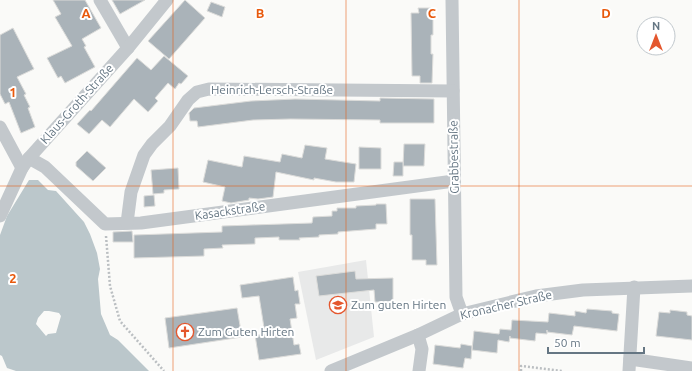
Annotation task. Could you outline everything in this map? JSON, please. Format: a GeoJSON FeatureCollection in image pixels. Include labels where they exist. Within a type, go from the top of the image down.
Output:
{"type":"FeatureCollection","features":[{"type":"Feature","properties":{"kind":"street"},"geometry":{"type":"LineString","coordinates":[[100,0],[128,48]]}},
{"type":"Feature","properties":{"kind":"street","name":"Klaus-Groth-Straße"},"geometry":{"type":"LineString","coordinates":[[0,216],[25,163],[128,48],[167,0]]}},
{"type":"Feature","properties":{"kind":"street","name":"Grabbestraße"},"geometry":{"type":"LineString","coordinates":[[452,0],[456,297],[462,314]]}},
{"type":"Feature","properties":{"kind":"street","name":"Heinrich-Lersch-Straße"},"geometry":{"type":"LineString","coordinates":[[127,223],[131,192],[144,156],[152,144],[170,126],[188,100],[197,92],[209,89],[453,91]]}},
{"type":"Feature","properties":{"kind":"street"},"geometry":{"type":"LineString","coordinates":[[0,127],[25,163],[45,167],[105,224]]}},
{"type":"Feature","properties":{"kind":"street","name":"Kasackstraße"},"geometry":{"type":"LineString","coordinates":[[105,224],[149,222],[454,181]]}},
{"type":"Feature","properties":{"kind":"street","name":"Kronacher Straße"},"geometry":{"type":"LineString","coordinates":[[331,371],[462,314],[536,296],[583,290],[692,286]]}},
{"type":"Feature","properties":{"kind":"street"},"geometry":{"type":"LineString","coordinates":[[634,287],[629,365],[692,368]]}},
{"type":"Feature","properties":{"kind":"street"},"geometry":{"type":"LineString","coordinates":[[418,334],[422,349],[419,371]]}},
{"type":"Feature","properties":{"kind":"path"},"geometry":{"type":"LineString","coordinates":[[105,224],[110,286],[120,321],[164,371]]}},
{"type":"Feature","properties":{"kind":"path"},"geometry":{"type":"LineString","coordinates":[[521,371],[521,366],[562,371]]}},
{"type":"Feature","properties":{"kind":"shaded area"},"geometry":{"type":"Polygon","coordinates":[[[29,180],[38,180],[48,190],[56,191],[84,222],[90,234],[97,253],[100,269],[98,279],[101,314],[110,335],[118,340],[149,371],[16,371],[7,368],[2,356],[0,355],[0,235],[7,216],[29,180]],[[44,311],[38,318],[36,324],[46,336],[48,334],[56,333],[61,316],[59,313],[44,311]]]}},
{"type":"Feature","properties":{"kind":"shaded area","name":"Zum guten Hirten"},"geometry":{"type":"Polygon","coordinates":[[[366,260],[374,337],[316,360],[298,272],[366,260]]]}},
{"type":"Feature","properties":{"kind":"building"},"geometry":{"type":"Polygon","coordinates":[[[53,0],[85,0],[101,28],[82,39],[86,46],[84,47],[95,67],[65,83],[61,76],[58,78],[47,58],[72,46],[55,17],[61,14],[53,0]]]}},
{"type":"Feature","properties":{"kind":"building"},"geometry":{"type":"Polygon","coordinates":[[[112,0],[145,0],[120,14],[112,0]]]}},
{"type":"Feature","properties":{"kind":"building"},"geometry":{"type":"Polygon","coordinates":[[[185,0],[205,18],[169,59],[148,41],[185,0]]]}},
{"type":"Feature","properties":{"kind":"building"},"geometry":{"type":"Polygon","coordinates":[[[211,2],[225,7],[222,17],[207,11],[211,2]]]}},
{"type":"Feature","properties":{"kind":"building"},"geometry":{"type":"Polygon","coordinates":[[[418,8],[431,8],[431,13],[433,13],[433,35],[431,35],[431,54],[433,54],[432,83],[420,83],[420,76],[412,76],[411,13],[419,13],[418,8]]]}},
{"type":"Feature","properties":{"kind":"building"},"geometry":{"type":"Polygon","coordinates":[[[13,28],[34,69],[17,77],[26,94],[24,95],[30,107],[28,108],[35,127],[21,133],[9,102],[5,104],[0,94],[0,35],[13,28]]]}},
{"type":"Feature","properties":{"kind":"building"},"geometry":{"type":"Polygon","coordinates":[[[164,56],[188,76],[181,84],[179,83],[175,89],[168,83],[155,98],[158,101],[148,112],[134,99],[110,127],[102,120],[89,134],[77,124],[90,110],[91,111],[137,58],[151,70],[164,56]]]}},
{"type":"Feature","properties":{"kind":"building"},"geometry":{"type":"Polygon","coordinates":[[[380,98],[434,99],[434,123],[380,123],[380,120],[291,119],[253,120],[198,127],[197,121],[190,121],[189,113],[194,108],[251,101],[295,99],[380,101],[380,98]]]}},
{"type":"Feature","properties":{"kind":"building"},"geometry":{"type":"Polygon","coordinates":[[[404,144],[425,144],[424,166],[403,166],[404,144]]]}},
{"type":"Feature","properties":{"kind":"building"},"geometry":{"type":"Polygon","coordinates":[[[305,145],[327,148],[325,159],[356,164],[354,182],[336,182],[314,178],[314,180],[276,172],[273,197],[258,199],[249,198],[249,200],[231,203],[222,201],[225,187],[203,182],[208,160],[242,167],[244,156],[280,162],[282,154],[302,158],[305,145]]]}},
{"type":"Feature","properties":{"kind":"building"},"geometry":{"type":"Polygon","coordinates":[[[359,147],[381,148],[381,169],[359,169],[359,147]]]}},
{"type":"Feature","properties":{"kind":"building"},"geometry":{"type":"Polygon","coordinates":[[[87,151],[106,168],[93,181],[76,166],[76,162],[87,151]]]}},
{"type":"Feature","properties":{"kind":"building"},"geometry":{"type":"Polygon","coordinates":[[[394,162],[403,162],[403,176],[393,176],[394,162]]]}},
{"type":"Feature","properties":{"kind":"building"},"geometry":{"type":"Polygon","coordinates":[[[178,168],[179,189],[164,190],[164,193],[153,194],[151,170],[178,168]]]}},
{"type":"Feature","properties":{"kind":"building"},"geometry":{"type":"Polygon","coordinates":[[[154,195],[155,206],[144,207],[144,196],[154,195]]]}},
{"type":"Feature","properties":{"kind":"building"},"geometry":{"type":"Polygon","coordinates":[[[410,199],[435,199],[437,265],[426,265],[426,260],[412,260],[410,199]]]}},
{"type":"Feature","properties":{"kind":"building"},"geometry":{"type":"Polygon","coordinates":[[[386,204],[387,224],[376,224],[376,229],[338,232],[338,234],[319,235],[319,237],[299,238],[300,240],[279,240],[279,237],[255,238],[255,244],[222,245],[223,248],[204,249],[204,256],[134,258],[134,235],[222,232],[222,226],[312,223],[313,217],[332,216],[332,211],[337,211],[337,208],[356,208],[356,206],[386,204]]]}},
{"type":"Feature","properties":{"kind":"building"},"geometry":{"type":"Polygon","coordinates":[[[132,231],[133,242],[113,242],[113,232],[132,231]]]}},
{"type":"Feature","properties":{"kind":"building"},"geometry":{"type":"Polygon","coordinates":[[[355,271],[356,279],[393,278],[393,302],[375,302],[374,290],[319,296],[316,276],[355,271]]]}},
{"type":"Feature","properties":{"kind":"building"},"geometry":{"type":"Polygon","coordinates":[[[293,277],[295,291],[298,290],[300,304],[295,304],[297,318],[290,319],[294,345],[299,344],[301,354],[259,360],[255,335],[265,334],[259,296],[242,298],[240,285],[293,277]]]}},
{"type":"Feature","properties":{"kind":"building"},"geometry":{"type":"Polygon","coordinates":[[[237,308],[242,337],[169,348],[165,318],[237,308]]]}},
{"type":"Feature","properties":{"kind":"building"},"geometry":{"type":"Polygon","coordinates":[[[587,309],[612,311],[612,313],[619,314],[617,331],[574,326],[572,335],[547,332],[547,334],[536,333],[535,341],[510,338],[510,336],[509,342],[498,340],[497,353],[472,350],[474,331],[499,334],[500,329],[511,330],[512,320],[548,322],[549,313],[575,316],[575,311],[586,313],[587,309]]]}},
{"type":"Feature","properties":{"kind":"building"},"geometry":{"type":"Polygon","coordinates":[[[670,310],[687,312],[687,315],[692,316],[692,340],[656,336],[659,312],[670,313],[670,310]]]}},
{"type":"Feature","properties":{"kind":"building"},"geometry":{"type":"Polygon","coordinates":[[[461,344],[472,346],[471,359],[465,358],[463,368],[433,364],[435,345],[460,348],[461,344]]]}},
{"type":"Feature","properties":{"kind":"place","name":"Zum guten Hirten"},"geometry":{"type":"Point","coordinates":[338,305]}},
{"type":"Feature","properties":{"kind":"place","name":"Zum Guten Hirten"},"geometry":{"type":"Point","coordinates":[185,332]}}]}
